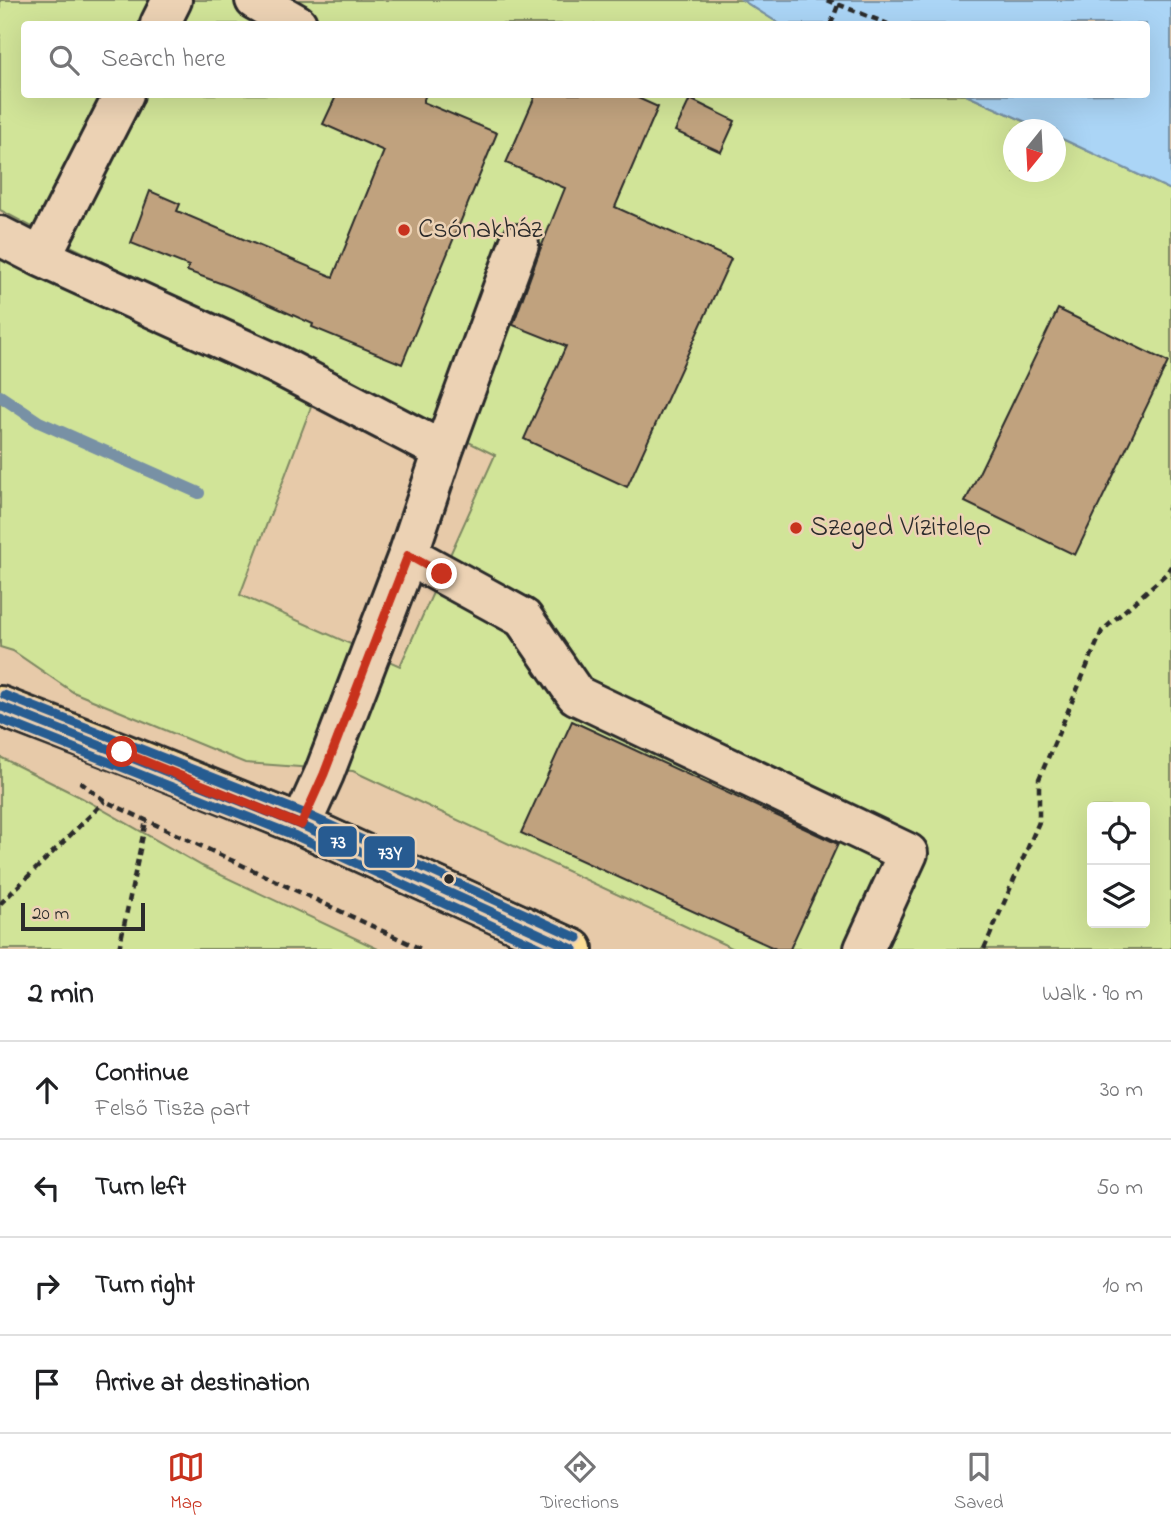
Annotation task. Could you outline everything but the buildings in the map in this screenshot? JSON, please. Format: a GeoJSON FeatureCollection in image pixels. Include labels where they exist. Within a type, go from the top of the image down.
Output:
{"type":"FeatureCollection","features":[{"type":"Feature","properties":{"kind":"main road"},"geometry":{"type":"LineString","coordinates":[[0,706],[301,825],[573,949]]}},
{"type":"Feature","properties":{"kind":"street"},"geometry":{"type":"LineString","coordinates":[[162,21],[172,0]]}},
{"type":"Feature","properties":{"kind":"street"},"geometry":{"type":"LineString","coordinates":[[255,0],[292,21]]}},
{"type":"Feature","properties":{"kind":"street"},"geometry":{"type":"LineString","coordinates":[[41,257],[122,98]]}},
{"type":"Feature","properties":{"kind":"street"},"geometry":{"type":"LineString","coordinates":[[0,236],[276,364],[443,451]]}},
{"type":"Feature","properties":{"kind":"street"},"geometry":{"type":"LineString","coordinates":[[301,825],[324,774],[408,555],[519,244]]}},
{"type":"Feature","properties":{"kind":"street"},"geometry":{"type":"LineString","coordinates":[[408,555],[523,618],[576,695],[908,853],[864,949]]}},
{"type":"Feature","properties":{"kind":"path"},"geometry":{"type":"LineString","coordinates":[[827,0],[880,21]]}},
{"type":"Feature","properties":{"kind":"path"},"geometry":{"type":"LineString","coordinates":[[832,21],[838,5]]}},
{"type":"Feature","properties":{"kind":"path"},"geometry":{"type":"LineString","coordinates":[[1171,504],[1168,509],[1171,533]]}},
{"type":"Feature","properties":{"kind":"path"},"geometry":{"type":"LineString","coordinates":[[984,949],[1039,822],[1039,779],[1102,631],[1167,573],[1171,566]]}},
{"type":"Feature","properties":{"kind":"path"},"geometry":{"type":"LineString","coordinates":[[75,779],[105,801],[421,949]]}},
{"type":"Feature","properties":{"kind":"path"},"geometry":{"type":"LineString","coordinates":[[0,904],[105,801]]}},
{"type":"Feature","properties":{"kind":"path"},"geometry":{"type":"LineString","coordinates":[[119,949],[146,821]]}},
{"type":"Feature","properties":{"kind":"green space","name":"Szeged Vízitelep"},"geometry":{"type":"Polygon","coordinates":[[[0,0],[742,0],[775,21],[21,21],[21,98],[973,98],[1020,119],[1003,119],[1003,182],[1066,182],[1066,141],[1171,190],[1171,949],[734,949],[353,771],[245,763],[73,692],[13,651],[0,647],[0,249],[314,399],[240,595],[400,666],[495,455],[0,210],[0,0]]]}},
{"type":"Feature","properties":{"kind":"green space"},"geometry":{"type":"Polygon","coordinates":[[[0,757],[82,798],[202,866],[378,949],[0,949],[0,757]]]}},
{"type":"Feature","properties":{"kind":"water"},"geometry":{"type":"Polygon","coordinates":[[[742,0],[1171,0],[1171,190],[1066,141],[1066,119],[1020,119],[973,98],[1150,98],[1150,21],[775,21],[742,0]]]}},
{"type":"Feature","properties":{"kind":"waterway"},"geometry":{"type":"LineString","coordinates":[[0,396],[39,422],[199,493]]}},
{"type":"Feature","properties":{"kind":"transit line","name":"73Y"},"geometry":{"type":"LineString","coordinates":[[4,695],[306,814],[578,938]]}},
{"type":"Feature","properties":{"kind":"transit line","name":"73"},"geometry":{"type":"LineString","coordinates":[[0,706],[301,825],[573,949]]}},
{"type":"Feature","properties":{"kind":"transit line"},"geometry":{"type":"LineString","coordinates":[[0,719],[296,836],[543,949]]}},
{"type":"Feature","properties":{"kind":"place","name":"Csónakház"},"geometry":{"type":"Point","coordinates":[404,230]}},
{"type":"Feature","properties":{"kind":"place","name":"Szeged Vízitelep"},"geometry":{"type":"Point","coordinates":[796,528]}},
{"type":"Feature","properties":{"kind":"route"},"geometry":{"type":"LineString","coordinates":[[122,752],[301,825],[324,774],[408,555],[442,574]]}}]}
